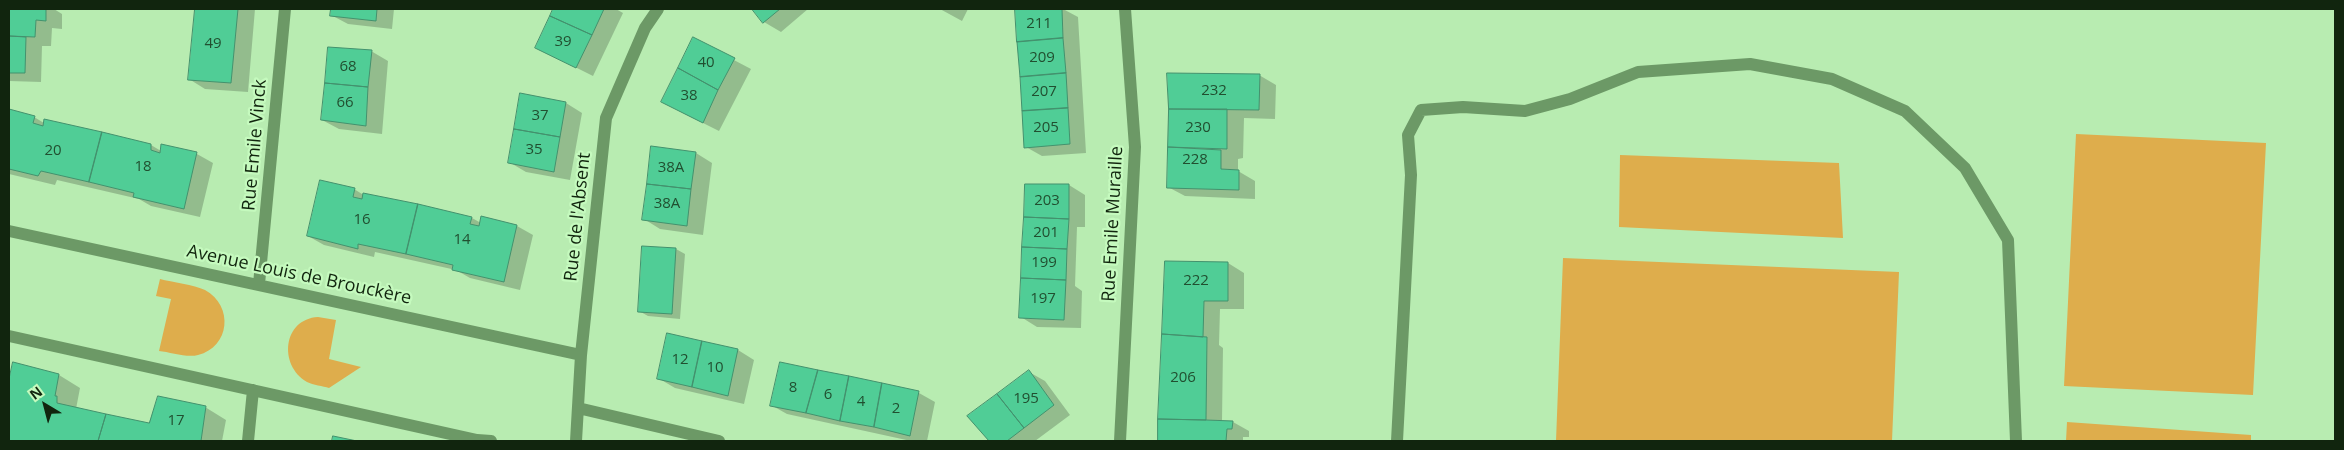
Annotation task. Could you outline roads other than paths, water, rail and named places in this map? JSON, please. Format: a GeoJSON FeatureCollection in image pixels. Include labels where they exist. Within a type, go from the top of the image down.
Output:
{"type":"FeatureCollection","features":[{"type":"Feature","properties":{"kind":"street","name":"Rue Emile Vinck"},"geometry":{"type":"LineString","coordinates":[[260,284],[285,9]]}},
{"type":"Feature","properties":{"kind":"street","name":"Rue de l'Absent"},"geometry":{"type":"LineString","coordinates":[[576,441],[581,355],[606,118],[645,28],[658,9]]}},
{"type":"Feature","properties":{"kind":"street","name":"Rue Emile Muraille"},"geometry":{"type":"LineString","coordinates":[[1120,441],[1135,147],[1125,9]]}},
{"type":"Feature","properties":{"kind":"street"},"geometry":{"type":"LineString","coordinates":[[1397,441],[1411,175],[1408,135],[1421,110],[1463,107],[1524,112],[1570,99],[1638,72],[1750,64],[1832,79],[1905,111],[1965,168],[2008,240],[2016,441]]}},
{"type":"Feature","properties":{"kind":"street","name":"Avenue Louis de Brouckère"},"geometry":{"type":"LineString","coordinates":[[9,231],[581,355]]}},
{"type":"Feature","properties":{"kind":"street"},"geometry":{"type":"LineString","coordinates":[[9,336],[477,440],[491,441]]}},
{"type":"Feature","properties":{"kind":"street"},"geometry":{"type":"LineString","coordinates":[[248,441],[253,390]]}},
{"type":"Feature","properties":{"kind":"street"},"geometry":{"type":"LineString","coordinates":[[578,408],[719,441]]}}]}
